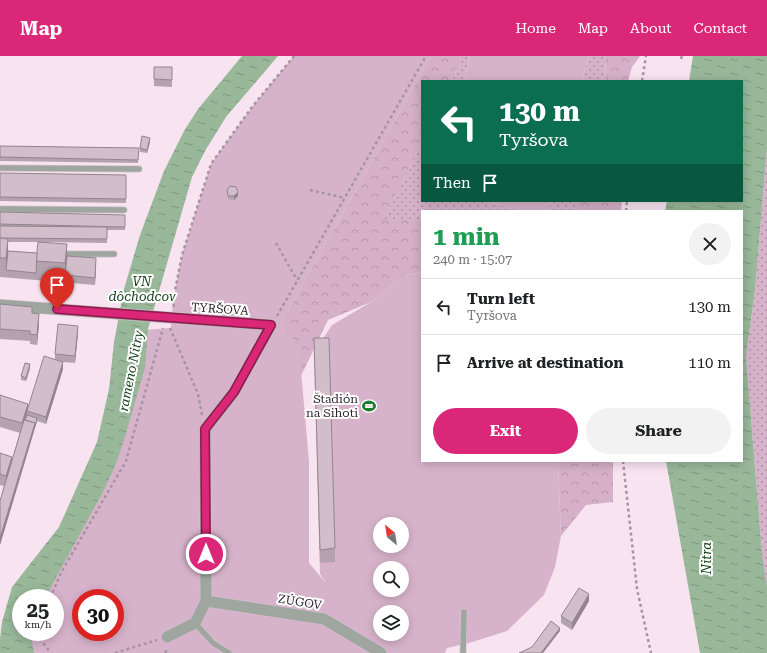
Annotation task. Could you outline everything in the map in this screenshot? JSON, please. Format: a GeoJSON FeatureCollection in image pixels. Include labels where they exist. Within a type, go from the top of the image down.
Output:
{"type":"FeatureCollection","features":[{"type":"Feature","properties":{"kind":"street","name":"TYRŠOVA"},"geometry":{"type":"LineString","coordinates":[[0,305],[271,325]]}},
{"type":"Feature","properties":{"kind":"street"},"geometry":{"type":"LineString","coordinates":[[167,637],[196,623],[206,601],[205,429],[234,392],[271,325]]}},
{"type":"Feature","properties":{"kind":"street","name":"ZÚGOV"},"geometry":{"type":"LineString","coordinates":[[206,601],[324,619],[381,653]]}},
{"type":"Feature","properties":{"kind":"lane"},"geometry":{"type":"LineString","coordinates":[[0,168],[139,169]]}},
{"type":"Feature","properties":{"kind":"lane"},"geometry":{"type":"LineString","coordinates":[[0,209],[124,210]]}},
{"type":"Feature","properties":{"kind":"lane"},"geometry":{"type":"LineString","coordinates":[[53,254],[114,254]]}},
{"type":"Feature","properties":{"kind":"lane"},"geometry":{"type":"LineString","coordinates":[[463,653],[464,612]]}},
{"type":"Feature","properties":{"kind":"lane"},"geometry":{"type":"LineString","coordinates":[[196,623],[213,643],[229,653]]}},
{"type":"Feature","properties":{"kind":"path"},"geometry":{"type":"LineString","coordinates":[[54,589],[62,571],[126,461],[173,301],[182,255],[211,164],[252,106],[294,56]]}},
{"type":"Feature","properties":{"kind":"path"},"geometry":{"type":"LineString","coordinates":[[271,325],[426,56]]}},
{"type":"Feature","properties":{"kind":"path"},"geometry":{"type":"LineString","coordinates":[[642,80],[646,56]]}},
{"type":"Feature","properties":{"kind":"path"},"geometry":{"type":"LineString","coordinates":[[310,190],[345,198]]}},
{"type":"Feature","properties":{"kind":"path"},"geometry":{"type":"LineString","coordinates":[[276,243],[297,280]]}},
{"type":"Feature","properties":{"kind":"path"},"geometry":{"type":"LineString","coordinates":[[167,318],[198,394],[205,429]]}},
{"type":"Feature","properties":{"kind":"path"},"geometry":{"type":"LineString","coordinates":[[623,462],[637,589],[651,653]]}},
{"type":"Feature","properties":{"kind":"path"},"geometry":{"type":"LineString","coordinates":[[115,653],[167,637]]}},
{"type":"Feature","properties":{"kind":"path"},"geometry":{"type":"LineString","coordinates":[[42,641],[51,653]]}},
{"type":"Feature","properties":{"kind":"shaded area"},"geometry":{"type":"Polygon","coordinates":[[[294,56],[431,56],[282,322],[299,348],[309,461],[309,563],[326,583],[320,574],[314,352],[332,325],[371,302],[405,275],[421,272],[421,462],[558,462],[561,536],[555,567],[544,595],[507,631],[447,648],[445,653],[25,653],[26,641],[64,641],[64,589],[46,589],[103,456],[129,331],[171,328],[173,301],[182,255],[211,164],[252,107],[294,56]]]}},
{"type":"Feature","properties":{"kind":"shaded area"},"geometry":{"type":"Polygon","coordinates":[[[459,56],[470,56],[464,80],[452,80],[461,62],[459,56]]]}},
{"type":"Feature","properties":{"kind":"shaded area"},"geometry":{"type":"Polygon","coordinates":[[[470,56],[589,56],[582,80],[464,80],[470,56]]]}},
{"type":"Feature","properties":{"kind":"shaded area"},"geometry":{"type":"Polygon","coordinates":[[[589,56],[606,56],[605,80],[582,80],[589,56]]]}},
{"type":"Feature","properties":{"kind":"shaded area"},"geometry":{"type":"Polygon","coordinates":[[[421,143],[421,202],[488,202],[518,210],[421,210],[421,220],[383,220],[421,143]]]}},
{"type":"Feature","properties":{"kind":"shaded area"},"geometry":{"type":"Polygon","coordinates":[[[767,148],[767,586],[762,553],[746,356],[755,291],[767,148]]]}},
{"type":"Feature","properties":{"kind":"shaded area"},"geometry":{"type":"Polygon","coordinates":[[[488,202],[551,202],[548,210],[518,210],[488,202]]]}},
{"type":"Feature","properties":{"kind":"shaded area"},"geometry":{"type":"Polygon","coordinates":[[[551,202],[578,202],[576,210],[548,210],[551,202]]]}},
{"type":"Feature","properties":{"kind":"green space"},"geometry":{"type":"Polygon","coordinates":[[[431,56],[459,56],[461,62],[452,80],[421,80],[421,143],[384,219],[421,220],[421,272],[405,275],[371,302],[328,320],[300,378],[282,322],[431,56]]]}},
{"type":"Feature","properties":{"kind":"green space"},"geometry":{"type":"Polygon","coordinates":[[[606,56],[640,56],[632,67],[628,80],[605,80],[606,56]]]}},
{"type":"Feature","properties":{"kind":"green space"},"geometry":{"type":"Polygon","coordinates":[[[578,202],[622,202],[621,210],[576,210],[578,202]]]}},
{"type":"Feature","properties":{"kind":"green space"},"geometry":{"type":"Polygon","coordinates":[[[558,462],[613,462],[613,502],[586,505],[561,536],[558,462]]]}},
{"type":"Feature","properties":{"kind":"water","name":"VN dôchodcov"},"geometry":{"type":"Polygon","coordinates":[[[242,56],[278,56],[226,117],[205,151],[192,177],[148,329],[145,368],[116,464],[104,490],[50,589],[12,589],[12,641],[32,641],[34,653],[0,653],[2,622],[12,587],[59,527],[97,442],[109,389],[114,342],[124,289],[140,235],[164,171],[184,131],[198,109],[242,56]]]}},
{"type":"Feature","properties":{"kind":"water","name":"Nitra"},"geometry":{"type":"Polygon","coordinates":[[[693,56],[767,56],[767,148],[755,291],[746,356],[762,553],[767,586],[767,653],[700,653],[666,462],[743,462],[743,210],[665,210],[667,202],[743,202],[743,80],[689,80],[693,56]]]}},
{"type":"Feature","properties":{"kind":"building"},"geometry":{"type":"Polygon","coordinates":[[[154,67],[172,67],[172,80],[154,79],[154,67]]]}},
{"type":"Feature","properties":{"kind":"building"},"geometry":{"type":"Polygon","coordinates":[[[142,136],[150,138],[147,150],[140,148],[142,136]]]}},
{"type":"Feature","properties":{"kind":"building"},"geometry":{"type":"Polygon","coordinates":[[[0,146],[139,148],[138,160],[0,157],[0,146]]]}},
{"type":"Feature","properties":{"kind":"building"},"geometry":{"type":"Polygon","coordinates":[[[0,173],[126,175],[126,199],[0,197],[0,173]]]}},
{"type":"Feature","properties":{"kind":"building"},"geometry":{"type":"Polygon","coordinates":[[[230,186],[236,187],[238,192],[234,196],[228,196],[227,190],[230,186]]]}},
{"type":"Feature","properties":{"kind":"building"},"geometry":{"type":"Polygon","coordinates":[[[0,212],[125,215],[125,227],[0,224],[0,212]]]}},
{"type":"Feature","properties":{"kind":"building"},"geometry":{"type":"Polygon","coordinates":[[[0,226],[107,227],[107,239],[0,238],[0,226]]]}},
{"type":"Feature","properties":{"kind":"building"},"geometry":{"type":"Polygon","coordinates":[[[0,238],[8,239],[6,258],[0,258],[0,238]]]}},
{"type":"Feature","properties":{"kind":"building"},"geometry":{"type":"Polygon","coordinates":[[[38,242],[67,244],[65,263],[36,261],[38,242]]]}},
{"type":"Feature","properties":{"kind":"building"},"geometry":{"type":"Polygon","coordinates":[[[8,251],[37,253],[36,273],[6,270],[8,251]]]}},
{"type":"Feature","properties":{"kind":"building"},"geometry":{"type":"Polygon","coordinates":[[[67,256],[96,258],[95,278],[65,275],[67,256]]]}},
{"type":"Feature","properties":{"kind":"building"},"geometry":{"type":"Polygon","coordinates":[[[0,304],[32,307],[32,313],[39,314],[37,335],[30,334],[30,331],[0,329],[0,304]]]}},
{"type":"Feature","properties":{"kind":"building"},"geometry":{"type":"Polygon","coordinates":[[[58,324],[78,326],[75,356],[55,354],[58,324]]]}},
{"type":"Feature","properties":{"kind":"building"},"geometry":{"type":"Polygon","coordinates":[[[314,338],[329,338],[335,548],[320,550],[314,338]]]}},
{"type":"Feature","properties":{"kind":"building"},"geometry":{"type":"Polygon","coordinates":[[[44,356],[63,362],[46,417],[27,411],[44,356]]]}},
{"type":"Feature","properties":{"kind":"building"},"geometry":{"type":"Polygon","coordinates":[[[25,363],[30,364],[26,378],[21,376],[25,363]]]}},
{"type":"Feature","properties":{"kind":"building"},"geometry":{"type":"Polygon","coordinates":[[[0,395],[28,404],[22,423],[0,417],[0,395]]]}},
{"type":"Feature","properties":{"kind":"building"},"geometry":{"type":"Polygon","coordinates":[[[27,415],[37,418],[35,426],[35,423],[25,420],[27,415]]]}},
{"type":"Feature","properties":{"kind":"building"},"geometry":{"type":"Polygon","coordinates":[[[24,420],[35,423],[0,538],[0,501],[24,420]]]}},
{"type":"Feature","properties":{"kind":"building"},"geometry":{"type":"Polygon","coordinates":[[[0,453],[12,457],[6,476],[0,474],[0,453]]]}},
{"type":"Feature","properties":{"kind":"building"},"geometry":{"type":"Polygon","coordinates":[[[579,588],[589,594],[572,623],[561,616],[579,588]]]}},
{"type":"Feature","properties":{"kind":"building"},"geometry":{"type":"Polygon","coordinates":[[[551,621],[560,628],[541,653],[519,653],[532,647],[551,621]]]}},
{"type":"Feature","properties":{"kind":"place","name":"Štadión na Sihoti"},"geometry":{"type":"Point","coordinates":[369,406]}},
{"type":"Feature","properties":{"kind":"route"},"geometry":{"type":"LineString","coordinates":[[57,309],[271,325],[234,392],[205,429],[206,554]]}},
{"type":"Feature","properties":{"kind":"water label","name":"rameno Nitry"},"geometry":{"type":"Point","coordinates":[131,371]}}]}
